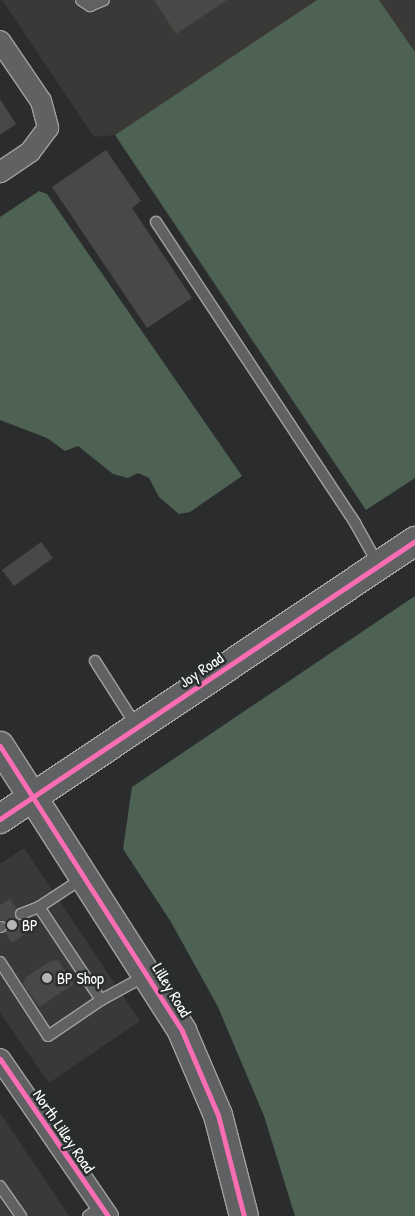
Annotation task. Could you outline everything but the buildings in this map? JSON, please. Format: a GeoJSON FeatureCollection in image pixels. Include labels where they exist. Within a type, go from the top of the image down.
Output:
{"type":"FeatureCollection","features":[{"type":"Feature","properties":{"kind":"street"},"geometry":{"type":"LineString","coordinates":[[0,41],[41,101],[48,128],[30,152],[0,172]]}},
{"type":"Feature","properties":{"kind":"street","name":"Joy Road"},"geometry":{"type":"LineString","coordinates":[[0,819],[415,540]]}},
{"type":"Feature","properties":{"kind":"street"},"geometry":{"type":"LineString","coordinates":[[0,746],[34,797]]}},
{"type":"Feature","properties":{"kind":"street","name":"Lilley Road"},"geometry":{"type":"LineString","coordinates":[[34,797],[83,877],[148,974],[197,1062],[218,1115],[244,1216]]}},
{"type":"Feature","properties":{"kind":"street","name":"North Lilley Road"},"geometry":{"type":"LineString","coordinates":[[0,1059],[99,1213]]}},
{"type":"Feature","properties":{"kind":"lane"},"geometry":{"type":"LineString","coordinates":[[81,0],[90,6],[104,0]]}},
{"type":"Feature","properties":{"kind":"lane"},"geometry":{"type":"LineString","coordinates":[[156,222],[355,523],[379,565]]}},
{"type":"Feature","properties":{"kind":"lane"},"geometry":{"type":"LineString","coordinates":[[95,661],[138,728]]}},
{"type":"Feature","properties":{"kind":"lane"},"geometry":{"type":"LineString","coordinates":[[20,914],[38,907],[83,877]]}},
{"type":"Feature","properties":{"kind":"lane"},"geometry":{"type":"LineString","coordinates":[[38,907],[100,1000]]}},
{"type":"Feature","properties":{"kind":"lane"},"geometry":{"type":"LineString","coordinates":[[0,962],[48,1036],[100,1000],[148,974]]}},
{"type":"Feature","properties":{"kind":"lane"},"geometry":{"type":"LineString","coordinates":[[0,1186],[21,1216]]}},
{"type":"Feature","properties":{"kind":"shaded area"},"geometry":{"type":"Polygon","coordinates":[[[2,0],[317,0],[115,135],[94,137],[2,0]]]}},
{"type":"Feature","properties":{"kind":"shaded area"},"geometry":{"type":"Polygon","coordinates":[[[379,0],[415,0],[415,52],[379,0]]]}},
{"type":"Feature","properties":{"kind":"shaded area"},"geometry":{"type":"Polygon","coordinates":[[[24,848],[140,1021],[49,1083],[0,1013],[0,864],[24,848]]]}},
{"type":"Feature","properties":{"kind":"shaded area"},"geometry":{"type":"Polygon","coordinates":[[[0,1113],[69,1216],[0,1216],[0,1113]]]}},
{"type":"Feature","properties":{"kind":"green space"},"geometry":{"type":"Polygon","coordinates":[[[317,0],[379,0],[415,52],[415,478],[366,510],[115,135],[317,0]]]}},
{"type":"Feature","properties":{"kind":"green space"},"geometry":{"type":"Polygon","coordinates":[[[39,191],[47,194],[242,476],[190,512],[179,514],[159,497],[149,478],[138,473],[128,478],[113,474],[78,446],[65,451],[47,438],[0,420],[0,217],[39,191]]]}},
{"type":"Feature","properties":{"kind":"green space"},"geometry":{"type":"Polygon","coordinates":[[[415,596],[415,1216],[295,1216],[264,1116],[218,1007],[171,922],[123,849],[132,787],[415,596]]]}},
{"type":"Feature","properties":{"kind":"cycle path"},"geometry":{"type":"LineString","coordinates":[[0,819],[415,541]]}},
{"type":"Feature","properties":{"kind":"cycle path"},"geometry":{"type":"LineString","coordinates":[[0,746],[182,1031],[218,1115],[244,1216]]}},
{"type":"Feature","properties":{"kind":"cycle path"},"geometry":{"type":"LineString","coordinates":[[0,1059],[108,1216]]}},
{"type":"Feature","properties":{"kind":"place","name":"BP"},"geometry":{"type":"Point","coordinates":[12,925]}},
{"type":"Feature","properties":{"kind":"place","name":"BP Shop"},"geometry":{"type":"Point","coordinates":[47,978]}}]}
